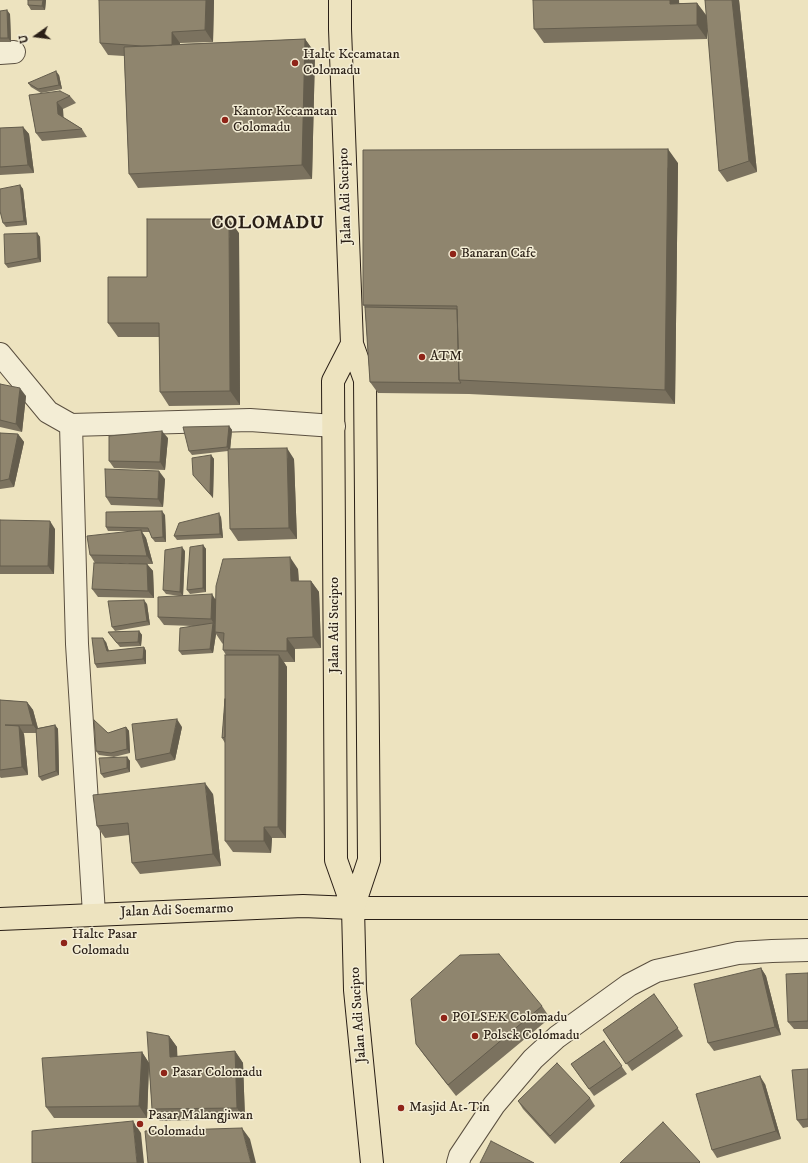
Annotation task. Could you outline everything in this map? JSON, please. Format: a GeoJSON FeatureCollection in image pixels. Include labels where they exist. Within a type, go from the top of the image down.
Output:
{"type":"FeatureCollection","features":[{"type":"Feature","properties":{"kind":"main road","name":"Jalan Adi Sucipto"},"geometry":{"type":"LineString","coordinates":[[340,0],[352,344],[365,380],[369,860],[353,908]]}},
{"type":"Feature","properties":{"kind":"main road","name":"Jalan Adi Sucipto"},"geometry":{"type":"LineString","coordinates":[[352,344],[333,381],[336,860],[353,908],[355,990],[372,1163]]}},
{"type":"Feature","properties":{"kind":"main road","name":"Jalan Adi Soemarmo"},"geometry":{"type":"LineString","coordinates":[[0,919],[303,906],[353,908],[808,908]]}},
{"type":"Feature","properties":{"kind":"street"},"geometry":{"type":"LineString","coordinates":[[0,354],[48,412],[71,425],[250,420],[334,426]]}},
{"type":"Feature","properties":{"kind":"street"},"geometry":{"type":"LineString","coordinates":[[71,425],[77,644],[94,914]]}},
{"type":"Feature","properties":{"kind":"street"},"geometry":{"type":"LineString","coordinates":[[458,1163],[460,1156],[494,1105],[533,1059],[558,1037],[629,985],[656,971],[738,954],[808,950]]}},
{"type":"Feature","properties":{"kind":"building"},"geometry":{"type":"Polygon","coordinates":[[[28,0],[43,0],[42,6],[28,5],[28,0]]]}},
{"type":"Feature","properties":{"kind":"building"},"geometry":{"type":"Polygon","coordinates":[[[99,0],[206,0],[205,30],[172,32],[172,45],[142,46],[100,43],[99,0]]]}},
{"type":"Feature","properties":{"kind":"building"},"geometry":{"type":"Polygon","coordinates":[[[533,0],[670,0],[670,4],[697,3],[697,25],[534,29],[533,0]]]}},
{"type":"Feature","properties":{"kind":"building"},"geometry":{"type":"Polygon","coordinates":[[[705,0],[732,0],[749,161],[719,171],[705,0]]]}},
{"type":"Feature","properties":{"kind":"building"},"geometry":{"type":"Polygon","coordinates":[[[7,10],[8,38],[0,38],[0,11],[7,10]]]}},
{"type":"Feature","properties":{"kind":"building","name":"Kantor Kecamatan Colomadu"},"geometry":{"type":"Polygon","coordinates":[[[305,39],[302,165],[129,174],[124,47],[305,39]]]}},
{"type":"Feature","properties":{"kind":"building"},"geometry":{"type":"Polygon","coordinates":[[[56,71],[59,85],[38,89],[28,83],[56,71]]]}},
{"type":"Feature","properties":{"kind":"building"},"geometry":{"type":"Polygon","coordinates":[[[60,91],[70,96],[57,102],[58,114],[82,129],[36,133],[29,95],[60,91]]]}},
{"type":"Feature","properties":{"kind":"building"},"geometry":{"type":"Polygon","coordinates":[[[23,127],[28,165],[0,167],[0,128],[23,127]]]}},
{"type":"Feature","properties":{"kind":"building"},"geometry":{"type":"Polygon","coordinates":[[[668,149],[665,390],[459,380],[457,306],[363,305],[363,150],[668,149]]]}},
{"type":"Feature","properties":{"kind":"building"},"geometry":{"type":"Polygon","coordinates":[[[20,185],[24,221],[3,223],[0,211],[0,189],[20,185]]]}},
{"type":"Feature","properties":{"kind":"building"},"geometry":{"type":"Polygon","coordinates":[[[147,219],[229,219],[230,391],[160,392],[159,323],[108,323],[108,277],[147,277],[147,219]]]}},
{"type":"Feature","properties":{"kind":"building"},"geometry":{"type":"Polygon","coordinates":[[[37,233],[38,258],[5,264],[4,234],[37,233]]]}},
{"type":"Feature","properties":{"kind":"building","name":"ATM"},"geometry":{"type":"Polygon","coordinates":[[[365,307],[457,309],[459,380],[461,383],[370,382],[365,307]]]}},
{"type":"Feature","properties":{"kind":"building"},"geometry":{"type":"Polygon","coordinates":[[[0,384],[20,388],[16,424],[0,420],[0,384]]]}},
{"type":"Feature","properties":{"kind":"building"},"geometry":{"type":"Polygon","coordinates":[[[229,426],[227,447],[189,451],[183,427],[229,426]]]}},
{"type":"Feature","properties":{"kind":"building"},"geometry":{"type":"Polygon","coordinates":[[[162,431],[160,462],[109,461],[109,436],[162,431]]]}},
{"type":"Feature","properties":{"kind":"building"},"geometry":{"type":"Polygon","coordinates":[[[0,433],[18,434],[9,479],[0,481],[0,433]]]}},
{"type":"Feature","properties":{"kind":"building"},"geometry":{"type":"Polygon","coordinates":[[[287,448],[289,528],[230,529],[228,449],[287,448]]]}},
{"type":"Feature","properties":{"kind":"building"},"geometry":{"type":"Polygon","coordinates":[[[211,455],[210,494],[193,475],[192,458],[211,455]]]}},
{"type":"Feature","properties":{"kind":"building"},"geometry":{"type":"Polygon","coordinates":[[[105,469],[159,471],[158,499],[106,497],[105,469]]]}},
{"type":"Feature","properties":{"kind":"building"},"geometry":{"type":"Polygon","coordinates":[[[162,511],[163,537],[152,538],[148,528],[106,527],[106,512],[162,511]]]}},
{"type":"Feature","properties":{"kind":"building"},"geometry":{"type":"Polygon","coordinates":[[[219,513],[220,534],[174,536],[179,523],[219,513]]]}},
{"type":"Feature","properties":{"kind":"building"},"geometry":{"type":"Polygon","coordinates":[[[0,520],[50,521],[48,566],[0,566],[0,520]]]}},
{"type":"Feature","properties":{"kind":"building"},"geometry":{"type":"Polygon","coordinates":[[[141,530],[147,556],[90,555],[87,536],[141,530]]]}},
{"type":"Feature","properties":{"kind":"building"},"geometry":{"type":"Polygon","coordinates":[[[203,545],[203,588],[187,590],[190,547],[203,545]]]}},
{"type":"Feature","properties":{"kind":"building"},"geometry":{"type":"Polygon","coordinates":[[[182,547],[180,592],[163,590],[165,550],[182,547]]]}},
{"type":"Feature","properties":{"kind":"building"},"geometry":{"type":"Polygon","coordinates":[[[290,557],[291,581],[311,581],[313,637],[287,638],[287,651],[223,650],[224,633],[215,632],[216,586],[223,559],[290,557]]]}},
{"type":"Feature","properties":{"kind":"building"},"geometry":{"type":"Polygon","coordinates":[[[94,563],[147,564],[148,591],[92,589],[94,563]]]}},
{"type":"Feature","properties":{"kind":"building"},"geometry":{"type":"Polygon","coordinates":[[[212,594],[211,619],[158,617],[158,597],[212,594]]]}},
{"type":"Feature","properties":{"kind":"building"},"geometry":{"type":"Polygon","coordinates":[[[144,600],[147,621],[112,627],[108,601],[144,600]]]}},
{"type":"Feature","properties":{"kind":"building"},"geometry":{"type":"Polygon","coordinates":[[[213,623],[210,649],[179,651],[180,628],[213,623]]]}},
{"type":"Feature","properties":{"kind":"building"},"geometry":{"type":"Polygon","coordinates":[[[139,631],[138,642],[117,643],[108,632],[139,631]]]}},
{"type":"Feature","properties":{"kind":"building"},"geometry":{"type":"Polygon","coordinates":[[[92,638],[103,638],[107,651],[144,647],[143,659],[95,664],[92,638]]]}},
{"type":"Feature","properties":{"kind":"building"},"geometry":{"type":"Polygon","coordinates":[[[225,655],[279,655],[278,827],[264,827],[264,841],[225,841],[225,655]]]}},
{"type":"Feature","properties":{"kind":"building"},"geometry":{"type":"Polygon","coordinates":[[[225,699],[225,737],[222,738],[225,699]]]}},
{"type":"Feature","properties":{"kind":"building"},"geometry":{"type":"Polygon","coordinates":[[[0,700],[27,702],[33,725],[5,725],[19,726],[22,767],[0,770],[0,700]]]}},
{"type":"Feature","properties":{"kind":"building"},"geometry":{"type":"Polygon","coordinates":[[[177,719],[170,753],[136,760],[132,724],[177,719]]]}},
{"type":"Feature","properties":{"kind":"building"},"geometry":{"type":"Polygon","coordinates":[[[94,720],[108,733],[126,727],[127,749],[111,753],[96,751],[94,720]]]}},
{"type":"Feature","properties":{"kind":"building"},"geometry":{"type":"Polygon","coordinates":[[[55,725],[56,771],[39,777],[36,729],[55,725]]]}},
{"type":"Feature","properties":{"kind":"building"},"geometry":{"type":"Polygon","coordinates":[[[127,757],[127,768],[101,774],[99,758],[127,757]]]}},
{"type":"Feature","properties":{"kind":"building"},"geometry":{"type":"Polygon","coordinates":[[[205,783],[213,854],[132,863],[128,823],[97,826],[93,795],[205,783]]]}},
{"type":"Feature","properties":{"kind":"building","name":"Polsek Colomadu"},"geometry":{"type":"Polygon","coordinates":[[[499,954],[542,1006],[448,1085],[416,1044],[411,999],[460,955],[499,954]]]}},
{"type":"Feature","properties":{"kind":"building"},"geometry":{"type":"Polygon","coordinates":[[[761,968],[775,1027],[708,1043],[694,984],[761,968]]]}},
{"type":"Feature","properties":{"kind":"building"},"geometry":{"type":"Polygon","coordinates":[[[808,973],[808,1021],[788,1022],[786,974],[808,973]]]}},
{"type":"Feature","properties":{"kind":"building"},"geometry":{"type":"Polygon","coordinates":[[[654,994],[678,1028],[626,1064],[603,1030],[654,994]]]}},
{"type":"Feature","properties":{"kind":"building"},"geometry":{"type":"Polygon","coordinates":[[[147,1032],[169,1036],[170,1057],[235,1051],[237,1108],[152,1109],[147,1032]]]}},
{"type":"Feature","properties":{"kind":"building"},"geometry":{"type":"Polygon","coordinates":[[[604,1041],[622,1066],[589,1089],[571,1064],[604,1041]]]}},
{"type":"Feature","properties":{"kind":"building"},"geometry":{"type":"Polygon","coordinates":[[[142,1052],[139,1106],[46,1107],[42,1058],[142,1052]]]}},
{"type":"Feature","properties":{"kind":"building"},"geometry":{"type":"Polygon","coordinates":[[[557,1063],[590,1098],[550,1136],[518,1101],[557,1063]]]}},
{"type":"Feature","properties":{"kind":"building"},"geometry":{"type":"Polygon","coordinates":[[[808,1069],[808,1119],[797,1120],[792,1070],[808,1069]]]}},
{"type":"Feature","properties":{"kind":"building"},"geometry":{"type":"Polygon","coordinates":[[[760,1076],[776,1131],[712,1150],[696,1094],[760,1076]]]}},
{"type":"Feature","properties":{"kind":"building"},"geometry":{"type":"Polygon","coordinates":[[[133,1121],[137,1163],[32,1163],[32,1131],[133,1121]]]}},
{"type":"Feature","properties":{"kind":"building"},"geometry":{"type":"Polygon","coordinates":[[[663,1122],[700,1162],[699,1163],[620,1163],[663,1122]]]}},
{"type":"Feature","properties":{"kind":"building"},"geometry":{"type":"Polygon","coordinates":[[[242,1128],[251,1163],[148,1163],[145,1131],[242,1128]]]}},
{"type":"Feature","properties":{"kind":"building"},"geometry":{"type":"Polygon","coordinates":[[[491,1141],[534,1163],[480,1163],[491,1141]]]}},
{"type":"Feature","properties":{"kind":"place","name":"Halte Kecamatan Colomadu"},"geometry":{"type":"Point","coordinates":[295,63]}},
{"type":"Feature","properties":{"kind":"place","name":"Kantor Kecamatan Colomadu"},"geometry":{"type":"Point","coordinates":[225,120]}},
{"type":"Feature","properties":{"kind":"place","name":"Banaran Cafe"},"geometry":{"type":"Point","coordinates":[453,254]}},
{"type":"Feature","properties":{"kind":"place","name":"ATM"},"geometry":{"type":"Point","coordinates":[422,357]}},
{"type":"Feature","properties":{"kind":"place","name":"Halte Pasar Colomadu"},"geometry":{"type":"Point","coordinates":[64,943]}},
{"type":"Feature","properties":{"kind":"place","name":"POLSEK Colomadu"},"geometry":{"type":"Point","coordinates":[444,1018]}},
{"type":"Feature","properties":{"kind":"place","name":"Polsek Colomadu"},"geometry":{"type":"Point","coordinates":[475,1036]}},
{"type":"Feature","properties":{"kind":"place","name":"Pasar Colomadu"},"geometry":{"type":"Point","coordinates":[164,1073]}},
{"type":"Feature","properties":{"kind":"place","name":"Masjid At-Tin"},"geometry":{"type":"Point","coordinates":[401,1108]}},
{"type":"Feature","properties":{"kind":"place","name":"Pasar Malangjiwan Colomadu"},"geometry":{"type":"Point","coordinates":[140,1124]}},
{"type":"Feature","properties":{"kind":"district","name":"COLOMADU"},"geometry":{"type":"Point","coordinates":[268,224]}}]}
